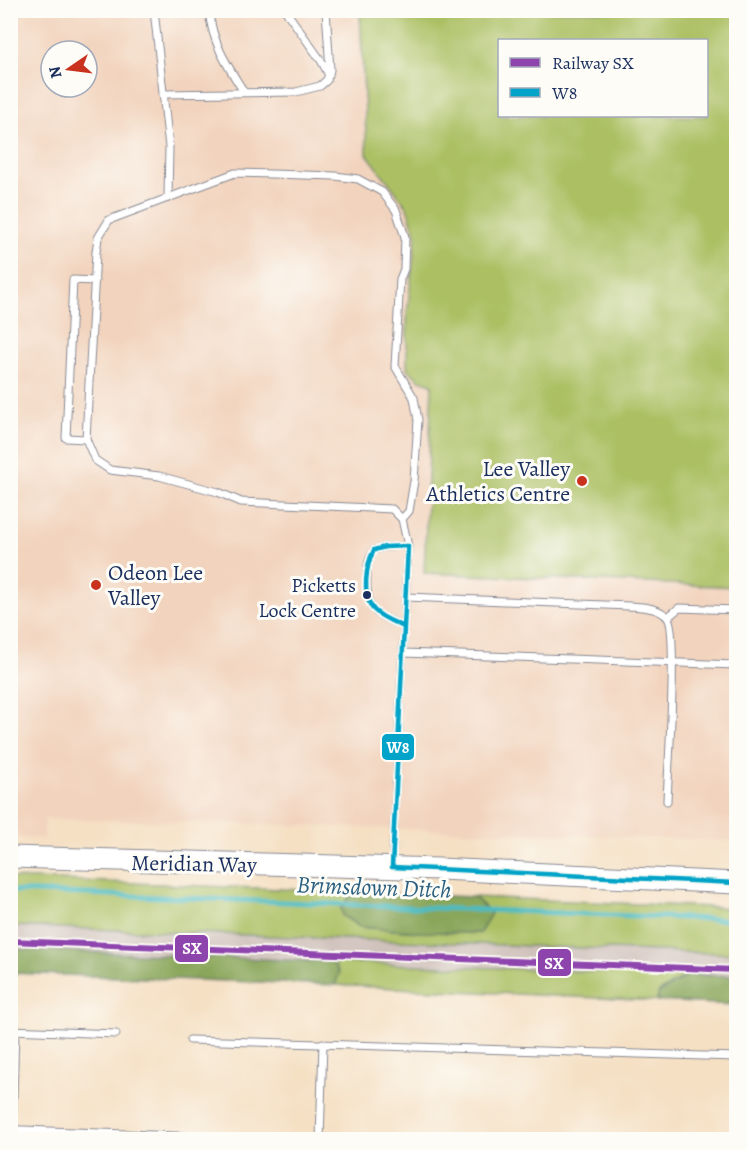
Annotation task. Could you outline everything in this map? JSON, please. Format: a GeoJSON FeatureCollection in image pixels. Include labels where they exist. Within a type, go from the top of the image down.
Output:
{"type":"FeatureCollection","features":[{"type":"Feature","properties":{"kind":"main road","name":"Meridian Way"},"geometry":{"type":"LineString","coordinates":[[10,857],[204,864],[392,867],[736,883]]}},
{"type":"Feature","properties":{"kind":"street"},"geometry":{"type":"LineString","coordinates":[[11,1133],[190,1140]]}},
{"type":"Feature","properties":{"kind":"lane"},"geometry":{"type":"LineString","coordinates":[[154,10],[169,147],[168,198]]}},
{"type":"Feature","properties":{"kind":"lane"},"geometry":{"type":"LineString","coordinates":[[209,10],[211,31],[216,45],[244,92]]}},
{"type":"Feature","properties":{"kind":"lane"},"geometry":{"type":"LineString","coordinates":[[285,10],[329,75]]}},
{"type":"Feature","properties":{"kind":"lane"},"geometry":{"type":"LineString","coordinates":[[163,94],[296,92],[320,86],[327,80],[330,70],[327,10]]}},
{"type":"Feature","properties":{"kind":"lane"},"geometry":{"type":"LineString","coordinates":[[392,867],[408,546],[402,519],[392,509],[241,502],[218,492],[159,476],[110,470],[95,460],[86,439],[95,281],[98,238],[110,220],[235,173],[335,176],[358,179],[382,192],[396,210],[405,237],[395,366],[414,398],[418,420],[414,481],[409,511],[402,519]]}},
{"type":"Feature","properties":{"kind":"lane"},"geometry":{"type":"LineString","coordinates":[[86,439],[66,438],[73,280],[95,281]]}},
{"type":"Feature","properties":{"kind":"lane"},"geometry":{"type":"LineString","coordinates":[[404,627],[381,616],[371,608],[367,595],[368,560],[374,550],[408,546]]}},
{"type":"Feature","properties":{"kind":"lane"},"geometry":{"type":"LineString","coordinates":[[406,597],[629,606],[658,610],[668,618],[671,628],[673,663],[667,801]]}},
{"type":"Feature","properties":{"kind":"lane"},"geometry":{"type":"LineString","coordinates":[[668,618],[679,608],[736,610]]}},
{"type":"Feature","properties":{"kind":"lane"},"geometry":{"type":"LineString","coordinates":[[403,653],[736,666]]}},
{"type":"Feature","properties":{"kind":"lane"},"geometry":{"type":"LineString","coordinates":[[11,1133],[13,1030],[116,1034]]}},
{"type":"Feature","properties":{"kind":"lane"},"geometry":{"type":"LineString","coordinates":[[190,1040],[736,1057]]}},
{"type":"Feature","properties":{"kind":"lane"},"geometry":{"type":"LineString","coordinates":[[320,1140],[323,1044]]}},
{"type":"Feature","properties":{"kind":"shaded area"},"geometry":{"type":"Polygon","coordinates":[[[10,11],[736,11],[736,841],[231,823],[45,819],[44,839],[11,837],[10,11]]]}},
{"type":"Feature","properties":{"kind":"shaded area"},"geometry":{"type":"Polygon","coordinates":[[[11,926],[736,954],[736,976],[11,949],[11,926]]]}},
{"type":"Feature","properties":{"kind":"green space"},"geometry":{"type":"Polygon","coordinates":[[[360,11],[736,11],[736,587],[424,573],[432,384],[420,380],[407,369],[407,314],[416,236],[407,207],[367,154],[360,11]]]}},
{"type":"Feature","properties":{"kind":"green space"},"geometry":{"type":"Polygon","coordinates":[[[11,878],[353,892],[341,908],[343,916],[360,927],[420,932],[480,933],[491,913],[474,897],[736,908],[736,954],[11,926],[11,878]]]}},
{"type":"Feature","properties":{"kind":"green space"},"geometry":{"type":"Polygon","coordinates":[[[353,892],[474,897],[491,913],[480,933],[420,932],[360,927],[343,916],[341,908],[353,892]]]}},
{"type":"Feature","properties":{"kind":"green space"},"geometry":{"type":"Polygon","coordinates":[[[11,949],[333,962],[339,973],[335,985],[11,973],[11,949]]]}},
{"type":"Feature","properties":{"kind":"green space"},"geometry":{"type":"Polygon","coordinates":[[[333,962],[688,975],[659,992],[657,1001],[335,985],[339,973],[333,962]]]}},
{"type":"Feature","properties":{"kind":"green space"},"geometry":{"type":"Polygon","coordinates":[[[688,975],[736,976],[736,1005],[657,1001],[659,993],[688,975]]]}},
{"type":"Feature","properties":{"kind":"waterway","name":"Brimsdown Ditch"},"geometry":{"type":"LineString","coordinates":[[10,891],[736,920]]}},
{"type":"Feature","properties":{"kind":"rail line","name":"SX"},"geometry":{"type":"LineString","coordinates":[[10,941],[736,970]]}},
{"type":"Feature","properties":{"kind":"transit line","name":"W8"},"geometry":{"type":"LineString","coordinates":[[408,546],[404,627],[384,618],[374,610],[367,597],[366,580],[374,550],[408,546]]}},
{"type":"Feature","properties":{"kind":"transit line","name":"W8"},"geometry":{"type":"LineString","coordinates":[[392,867],[404,627]]}},
{"type":"Feature","properties":{"kind":"transit line","name":"W8"},"geometry":{"type":"LineString","coordinates":[[392,867],[736,883]]}},
{"type":"Feature","properties":{"kind":"place","name":"Lee Valley Athletics Centre"},"geometry":{"type":"Point","coordinates":[582,481]}},
{"type":"Feature","properties":{"kind":"place","name":"Odeon Lee Valley"},"geometry":{"type":"Point","coordinates":[96,585]}},
{"type":"Feature","properties":{"kind":"place","name":"Picketts Lock Centre"},"geometry":{"type":"Point","coordinates":[367,595]}}]}
